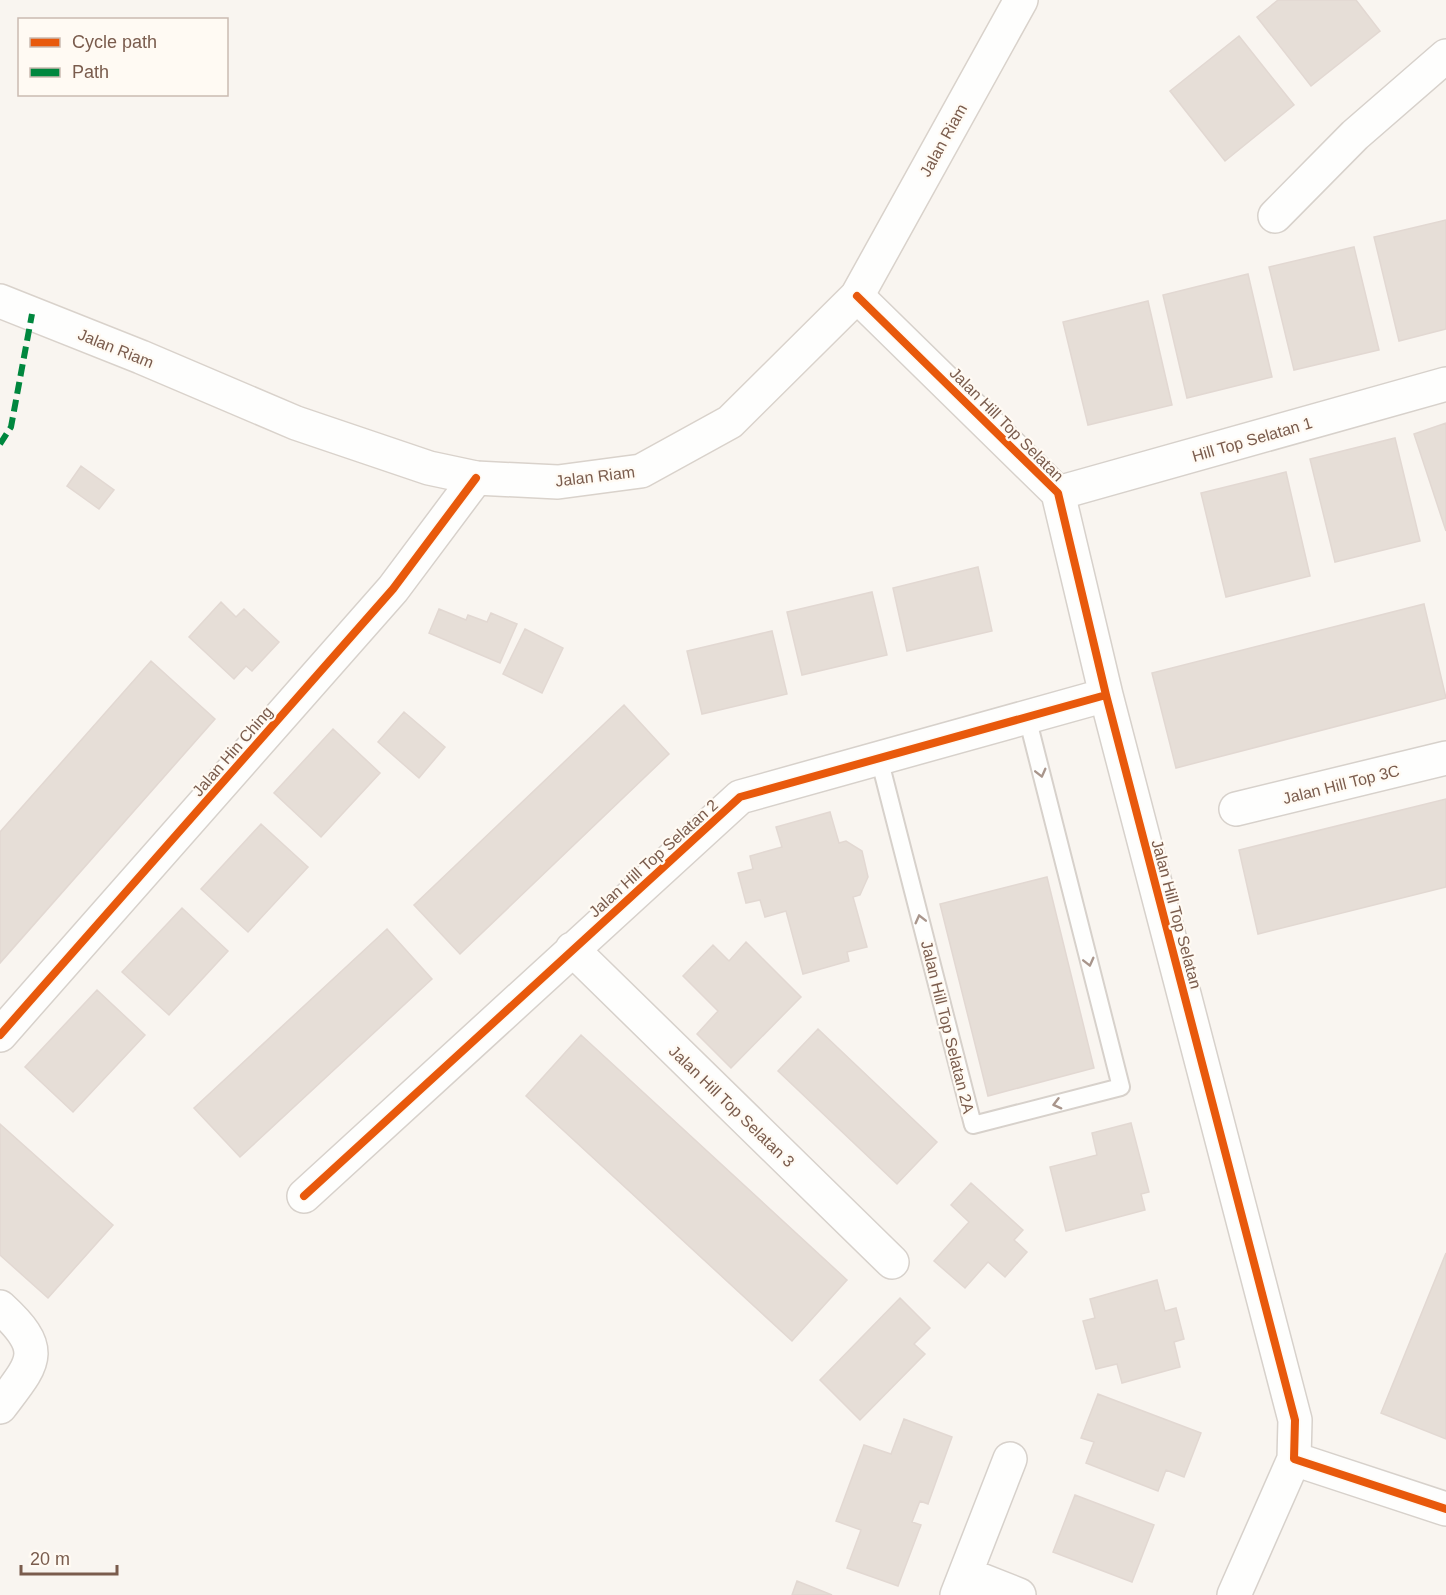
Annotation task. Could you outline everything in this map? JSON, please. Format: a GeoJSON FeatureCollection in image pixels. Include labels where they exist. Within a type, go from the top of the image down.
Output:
{"type":"FeatureCollection","features":[{"type":"Feature","properties":{"kind":"street","name":"Jalan Riam"},"geometry":{"type":"LineString","coordinates":[[0,301],[141,357],[296,423],[429,468],[476,478],[558,482],[641,471],[730,422],[857,296],[1021,0]]}},
{"type":"Feature","properties":{"kind":"street"},"geometry":{"type":"LineString","coordinates":[[1275,216],[1355,135],[1446,56]]}},
{"type":"Feature","properties":{"kind":"street","name":"Jalan Hill Top Selatan"},"geometry":{"type":"LineString","coordinates":[[857,296],[1058,493],[1106,695],[1295,1420],[1294,1459]]}},
{"type":"Feature","properties":{"kind":"street","name":"Hill Top Selatan 1"},"geometry":{"type":"LineString","coordinates":[[1058,493],[1446,384]]}},
{"type":"Feature","properties":{"kind":"street","name":"Jalan Hin Ching"},"geometry":{"type":"LineString","coordinates":[[0,1035],[393,589],[476,478]]}},
{"type":"Feature","properties":{"kind":"street","name":"Jalan Hill Top Selatan 2"},"geometry":{"type":"LineString","coordinates":[[304,1196],[740,797],[1106,695]]}},
{"type":"Feature","properties":{"kind":"street","name":"Jalan Hill Top 3C"},"geometry":{"type":"LineString","coordinates":[[1236,809],[1446,758]]}},
{"type":"Feature","properties":{"kind":"street","name":"Jalan Hill Top Selatan 3"},"geometry":{"type":"LineString","coordinates":[[572,949],[892,1262]]}},
{"type":"Feature","properties":{"kind":"street"},"geometry":{"type":"LineString","coordinates":[[0,1308],[20,1326],[32,1348],[28,1371],[0,1407]]}},
{"type":"Feature","properties":{"kind":"street"},"geometry":{"type":"LineString","coordinates":[[1010,1459],[961,1585],[1019,1595]]}},
{"type":"Feature","properties":{"kind":"street"},"geometry":{"type":"LineString","coordinates":[[1234,1595],[1294,1459],[1446,1509]]}},
{"type":"Feature","properties":{"kind":"lane","name":"Jalan Hill Top Selatan 2A"},"geometry":{"type":"LineString","coordinates":[[879,758],[973,1125],[1121,1087],[1027,717]]}},
{"type":"Feature","properties":{"kind":"building"},"geometry":{"type":"Polygon","coordinates":[[[1278,0],[1356,0],[1380,31],[1311,86],[1257,17],[1278,0]]]}},
{"type":"Feature","properties":{"kind":"building"},"geometry":{"type":"Polygon","coordinates":[[[1239,36],[1294,105],[1225,161],[1170,91],[1239,36]]]}},
{"type":"Feature","properties":{"kind":"building"},"geometry":{"type":"Polygon","coordinates":[[[1446,220],[1446,329],[1399,341],[1374,237],[1446,220]]]}},
{"type":"Feature","properties":{"kind":"building"},"geometry":{"type":"Polygon","coordinates":[[[1354,247],[1379,350],[1294,370],[1269,267],[1354,247]]]}},
{"type":"Feature","properties":{"kind":"building"},"geometry":{"type":"Polygon","coordinates":[[[1248,274],[1272,377],[1187,398],[1163,295],[1248,274]]]}},
{"type":"Feature","properties":{"kind":"building"},"geometry":{"type":"Polygon","coordinates":[[[1148,301],[1172,405],[1088,425],[1063,322],[1148,301]]]}},
{"type":"Feature","properties":{"kind":"building"},"geometry":{"type":"Polygon","coordinates":[[[1446,423],[1446,531],[1414,434],[1446,423]]]}},
{"type":"Feature","properties":{"kind":"building"},"geometry":{"type":"Polygon","coordinates":[[[1395,438],[1420,541],[1335,562],[1310,459],[1395,438]]]}},
{"type":"Feature","properties":{"kind":"building"},"geometry":{"type":"Polygon","coordinates":[[[81,466],[114,490],[99,509],[67,486],[81,466]]]}},
{"type":"Feature","properties":{"kind":"building"},"geometry":{"type":"Polygon","coordinates":[[[1286,472],[1310,576],[1226,597],[1201,493],[1286,472]]]}},
{"type":"Feature","properties":{"kind":"building"},"geometry":{"type":"Polygon","coordinates":[[[978,567],[992,631],[907,651],[893,588],[978,567]]]}},
{"type":"Feature","properties":{"kind":"building"},"geometry":{"type":"Polygon","coordinates":[[[872,592],[887,655],[802,675],[787,612],[872,592]]]}},
{"type":"Feature","properties":{"kind":"building"},"geometry":{"type":"Polygon","coordinates":[[[221,602],[236,617],[244,609],[279,642],[252,671],[246,666],[234,679],[189,637],[221,602]]]}},
{"type":"Feature","properties":{"kind":"building"},"geometry":{"type":"Polygon","coordinates":[[[1424,604],[1446,698],[1176,768],[1152,673],[1424,604]]]}},
{"type":"Feature","properties":{"kind":"building"},"geometry":{"type":"Polygon","coordinates":[[[439,609],[466,620],[468,615],[487,622],[491,613],[517,624],[500,663],[429,633],[439,609]]]}},
{"type":"Feature","properties":{"kind":"building"},"geometry":{"type":"Polygon","coordinates":[[[525,629],[563,648],[542,693],[503,674],[525,629]]]}},
{"type":"Feature","properties":{"kind":"building"},"geometry":{"type":"Polygon","coordinates":[[[772,631],[787,694],[702,714],[687,651],[772,631]]]}},
{"type":"Feature","properties":{"kind":"building"},"geometry":{"type":"Polygon","coordinates":[[[151,661],[215,719],[0,963],[0,832],[151,661]]]}},
{"type":"Feature","properties":{"kind":"building"},"geometry":{"type":"Polygon","coordinates":[[[624,705],[669,754],[460,954],[414,905],[624,705]]]}},
{"type":"Feature","properties":{"kind":"building"},"geometry":{"type":"Polygon","coordinates":[[[404,712],[445,747],[419,778],[378,742],[404,712]]]}},
{"type":"Feature","properties":{"kind":"building"},"geometry":{"type":"Polygon","coordinates":[[[333,729],[380,773],[321,837],[274,793],[333,729]]]}},
{"type":"Feature","properties":{"kind":"building"},"geometry":{"type":"Polygon","coordinates":[[[1446,799],[1446,887],[1258,934],[1239,850],[1446,799]]]}},
{"type":"Feature","properties":{"kind":"building"},"geometry":{"type":"Polygon","coordinates":[[[830,812],[839,843],[846,841],[862,851],[868,877],[860,895],[853,897],[867,947],[847,952],[849,961],[803,974],[786,911],[765,917],[760,900],[746,903],[738,873],[753,869],[750,856],[782,847],[776,827],[830,812]]]}},
{"type":"Feature","properties":{"kind":"building"},"geometry":{"type":"Polygon","coordinates":[[[261,824],[308,867],[248,932],[201,889],[261,824]]]}},
{"type":"Feature","properties":{"kind":"building"},"geometry":{"type":"Polygon","coordinates":[[[1047,877],[1094,1068],[988,1096],[940,904],[1047,877]]]}},
{"type":"Feature","properties":{"kind":"building"},"geometry":{"type":"Polygon","coordinates":[[[182,908],[228,951],[169,1015],[122,972],[182,908]]]}},
{"type":"Feature","properties":{"kind":"building"},"geometry":{"type":"Polygon","coordinates":[[[387,929],[432,979],[240,1157],[194,1108],[387,929]]]}},
{"type":"Feature","properties":{"kind":"building"},"geometry":{"type":"Polygon","coordinates":[[[746,942],[801,997],[731,1068],[697,1034],[718,1011],[683,976],[713,945],[729,961],[746,942]]]}},
{"type":"Feature","properties":{"kind":"building"},"geometry":{"type":"Polygon","coordinates":[[[97,990],[145,1035],[73,1112],[25,1067],[97,990]]]}},
{"type":"Feature","properties":{"kind":"building"},"geometry":{"type":"Polygon","coordinates":[[[818,1029],[937,1142],[897,1184],[778,1071],[818,1029]]]}},
{"type":"Feature","properties":{"kind":"building"},"geometry":{"type":"Polygon","coordinates":[[[581,1035],[847,1280],[792,1341],[526,1096],[581,1035]]]}},
{"type":"Feature","properties":{"kind":"building"},"geometry":{"type":"Polygon","coordinates":[[[1131,1123],[1149,1192],[1141,1194],[1145,1210],[1066,1231],[1050,1167],[1097,1155],[1092,1133],[1131,1123]]]}},
{"type":"Feature","properties":{"kind":"building"},"geometry":{"type":"Polygon","coordinates":[[[0,1124],[113,1225],[48,1298],[0,1255],[0,1124]]]}},
{"type":"Feature","properties":{"kind":"building"},"geometry":{"type":"Polygon","coordinates":[[[971,1183],[1023,1230],[1014,1240],[1027,1252],[1005,1277],[988,1262],[965,1288],[934,1261],[969,1222],[951,1205],[971,1183]]]}},
{"type":"Feature","properties":{"kind":"building"},"geometry":{"type":"Polygon","coordinates":[[[1446,1253],[1446,1439],[1381,1413],[1446,1253]]]}},
{"type":"Feature","properties":{"kind":"building"},"geometry":{"type":"Polygon","coordinates":[[[1157,1280],[1165,1311],[1176,1308],[1184,1339],[1174,1342],[1180,1367],[1122,1383],[1117,1364],[1096,1369],[1083,1321],[1095,1318],[1090,1299],[1157,1280]]]}},
{"type":"Feature","properties":{"kind":"building"},"geometry":{"type":"Polygon","coordinates":[[[900,1298],[930,1328],[914,1344],[925,1354],[860,1420],[820,1380],[900,1298]]]}},
{"type":"Feature","properties":{"kind":"building"},"geometry":{"type":"Polygon","coordinates":[[[1098,1394],[1201,1433],[1184,1477],[1166,1470],[1158,1491],[1086,1463],[1094,1442],[1081,1438],[1098,1394]]]}},
{"type":"Feature","properties":{"kind":"building"},"geometry":{"type":"Polygon","coordinates":[[[904,1419],[952,1437],[928,1504],[920,1501],[912,1522],[921,1525],[898,1586],[847,1568],[861,1530],[836,1521],[864,1445],[891,1454],[904,1419]]]}},
{"type":"Feature","properties":{"kind":"building"},"geometry":{"type":"Polygon","coordinates":[[[1075,1495],[1154,1525],[1132,1582],[1053,1552],[1075,1495]]]}},
{"type":"Feature","properties":{"kind":"building"},"geometry":{"type":"Polygon","coordinates":[[[797,1581],[832,1595],[792,1595],[797,1581]]]}},
{"type":"Feature","properties":{"kind":"marked path"},"geometry":{"type":"LineString","coordinates":[[0,444],[11,427],[32,314]]}},
{"type":"Feature","properties":{"kind":"cycle path"},"geometry":{"type":"LineString","coordinates":[[857,296],[1058,493],[1106,695],[1295,1420],[1294,1459],[1446,1509]]}},
{"type":"Feature","properties":{"kind":"cycle path"},"geometry":{"type":"LineString","coordinates":[[0,1035],[393,589],[476,478]]}},
{"type":"Feature","properties":{"kind":"cycle path"},"geometry":{"type":"LineString","coordinates":[[304,1196],[740,797],[1106,695]]}}]}
